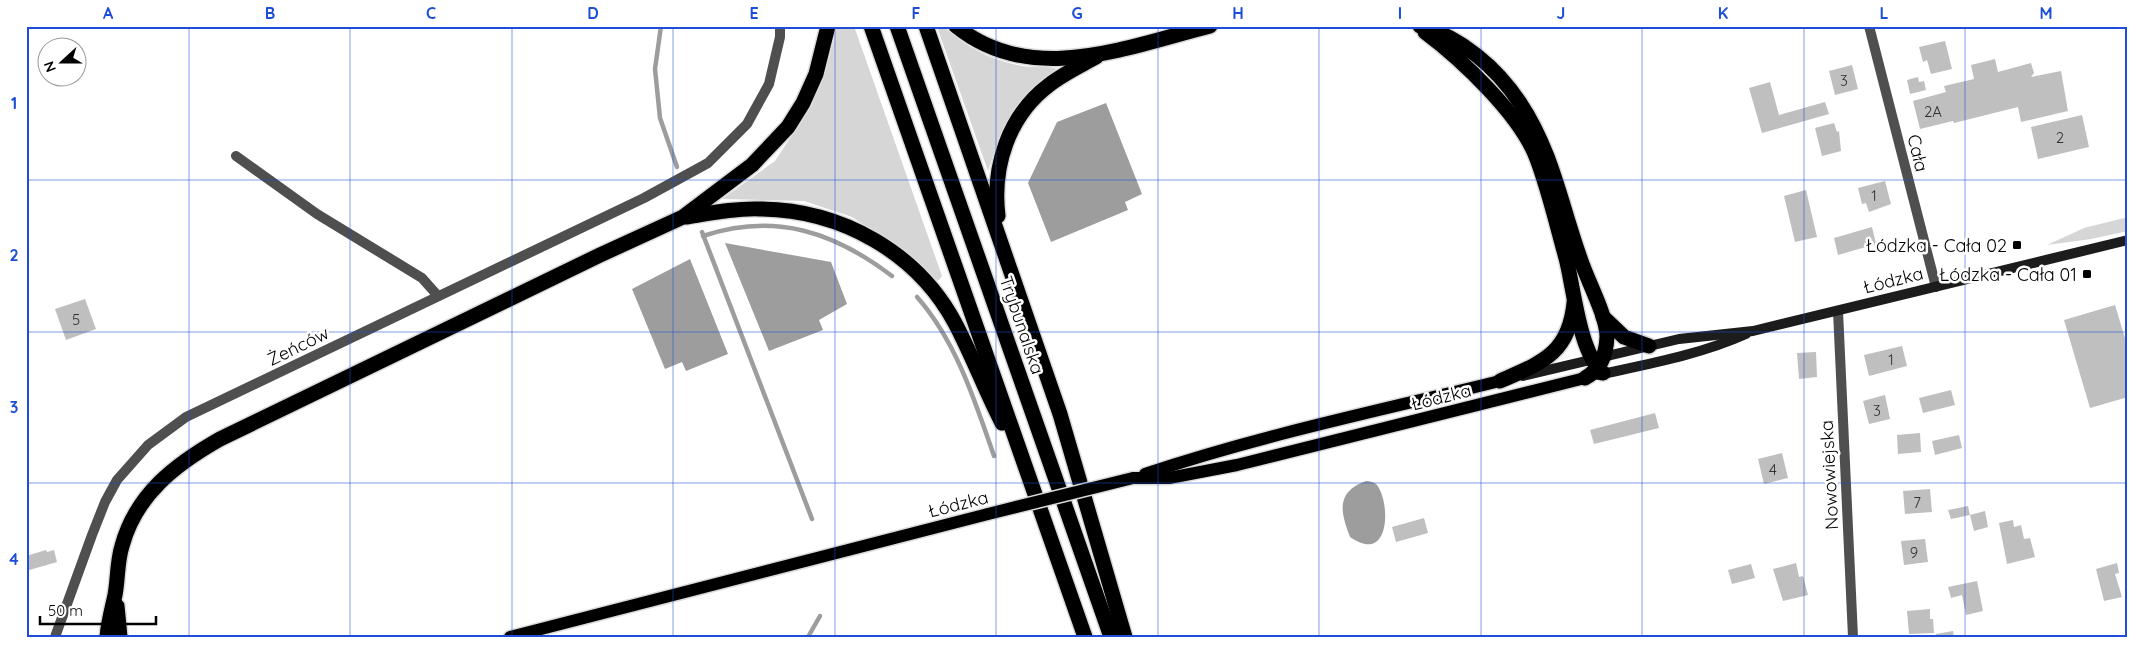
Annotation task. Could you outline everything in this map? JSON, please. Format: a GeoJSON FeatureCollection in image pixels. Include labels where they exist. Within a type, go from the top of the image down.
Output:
{"type":"FeatureCollection","features":[{"type":"Feature","properties":{"kind":"highway"},"geometry":{"type":"LineString","coordinates":[[107,637],[116,594],[122,546],[136,512],[156,484],[195,453],[229,435],[683,217],[752,165],[788,127],[803,104],[816,74],[828,26]]}},
{"type":"Feature","properties":{"kind":"highway"},"geometry":{"type":"LineString","coordinates":[[871,26],[1085,637]]}},
{"type":"Feature","properties":{"kind":"highway","name":"Trybunalska"},"geometry":{"type":"LineString","coordinates":[[897,26],[1111,637]]}},
{"type":"Feature","properties":{"kind":"highway"},"geometry":{"type":"LineString","coordinates":[[926,26],[1060,414],[1125,637]]}},
{"type":"Feature","properties":{"kind":"highway"},"geometry":{"type":"LineString","coordinates":[[956,26],[990,48],[1023,57],[1055,59],[1101,54],[1210,26]]}},
{"type":"Feature","properties":{"kind":"highway"},"geometry":{"type":"LineString","coordinates":[[1419,26],[1470,70],[1500,103],[1522,132],[1537,158],[1566,258],[1586,345],[1600,365]]}},
{"type":"Feature","properties":{"kind":"highway"},"geometry":{"type":"LineString","coordinates":[[1419,26],[1438,31],[1480,58],[1502,80],[1529,117],[1547,153],[1579,257],[1602,315],[1607,336],[1600,365],[1586,378]]}},
{"type":"Feature","properties":{"kind":"highway"},"geometry":{"type":"LineString","coordinates":[[1004,251],[997,210],[996,186],[1000,161],[1009,134],[1023,111],[1052,82],[1101,54]]}},
{"type":"Feature","properties":{"kind":"highway"},"geometry":{"type":"LineString","coordinates":[[683,217],[760,209],[796,211],[828,218],[850,227],[900,256],[921,275],[941,300],[955,323],[1032,485]]}},
{"type":"Feature","properties":{"kind":"highway"},"geometry":{"type":"LineString","coordinates":[[1500,381],[1542,363],[1556,348],[1569,326],[1574,294]]}},
{"type":"Feature","properties":{"kind":"highway"},"geometry":{"type":"LineString","coordinates":[[1602,315],[1624,337],[1649,346]]}},
{"type":"Feature","properties":{"kind":"highway"},"geometry":{"type":"LineString","coordinates":[[116,594],[120,637]]}},
{"type":"Feature","properties":{"kind":"main road","name":"Łódzka"},"geometry":{"type":"LineString","coordinates":[[1600,365],[1649,346],[1679,339],[1753,331],[2128,240]]}},
{"type":"Feature","properties":{"kind":"main road","name":"Łódzka"},"geometry":{"type":"LineString","coordinates":[[510,637],[1132,478],[1176,463],[1272,438],[1500,381],[1711,347],[1753,331]]}},
{"type":"Feature","properties":{"kind":"main road","name":"Łódzka"},"geometry":{"type":"LineString","coordinates":[[1132,478],[1169,478],[1237,465],[1586,378]]}},
{"type":"Feature","properties":{"kind":"street","name":"Żeńców"},"geometry":{"type":"LineString","coordinates":[[55,637],[105,502],[117,480],[148,445],[186,418],[644,198],[708,163],[747,124],[769,84],[780,37],[780,26]]}},
{"type":"Feature","properties":{"kind":"street","name":"Cała"},"geometry":{"type":"LineString","coordinates":[[1869,26],[1936,287]]}},
{"type":"Feature","properties":{"kind":"street"},"geometry":{"type":"LineString","coordinates":[[236,156],[317,214],[422,278],[438,296]]}},
{"type":"Feature","properties":{"kind":"street","name":"Nowowiejska"},"geometry":{"type":"LineString","coordinates":[[1838,311],[1853,637]]}},
{"type":"Feature","properties":{"kind":"shaded area"},"geometry":{"type":"Polygon","coordinates":[[[835,26],[854,26],[942,276],[938,281],[906,253],[852,217],[804,201],[722,199],[775,161],[812,105],[834,41],[835,26]]]}},
{"type":"Feature","properties":{"kind":"shaded area"},"geometry":{"type":"Polygon","coordinates":[[[939,26],[943,26],[970,47],[1000,61],[1022,66],[1057,69],[1029,92],[1011,115],[999,137],[988,171],[938,30],[939,26]]]}},
{"type":"Feature","properties":{"kind":"shaded area"},"geometry":{"type":"Polygon","coordinates":[[[1106,103],[1142,194],[1125,202],[1128,210],[1051,242],[1028,183],[1057,122],[1106,103]]]}},
{"type":"Feature","properties":{"kind":"shaded area"},"geometry":{"type":"Polygon","coordinates":[[[2128,217],[2128,231],[2091,239],[2047,245],[2084,228],[2128,217]]]}},
{"type":"Feature","properties":{"kind":"shaded area"},"geometry":{"type":"Polygon","coordinates":[[[725,243],[831,262],[847,304],[819,320],[823,330],[769,351],[725,243]]]}},
{"type":"Feature","properties":{"kind":"shaded area"},"geometry":{"type":"Polygon","coordinates":[[[690,259],[728,354],[686,371],[682,362],[665,369],[632,289],[690,259]]]}},
{"type":"Feature","properties":{"kind":"shaded area"},"geometry":{"type":"Polygon","coordinates":[[[1366,481],[1377,485],[1382,494],[1385,517],[1384,529],[1380,538],[1373,543],[1363,544],[1350,537],[1344,519],[1343,503],[1349,491],[1356,485],[1366,481]]]}},
{"type":"Feature","properties":{"kind":"building"},"geometry":{"type":"Polygon","coordinates":[[[1945,41],[1952,69],[1931,74],[1927,60],[1923,62],[1919,47],[1945,41]]]}},
{"type":"Feature","properties":{"kind":"building"},"geometry":{"type":"Polygon","coordinates":[[[1995,59],[1998,72],[2031,63],[2034,73],[2031,77],[2061,71],[2068,111],[2021,122],[2018,107],[1954,123],[1953,121],[1920,129],[1913,101],[1946,92],[1944,86],[1974,79],[1971,65],[1995,59]]]}},
{"type":"Feature","properties":{"kind":"building"},"geometry":{"type":"Polygon","coordinates":[[[1852,65],[1858,89],[1835,95],[1829,71],[1852,65]]]}},
{"type":"Feature","properties":{"kind":"building"},"geometry":{"type":"Polygon","coordinates":[[[1918,77],[1919,82],[1924,81],[1926,90],[1910,94],[1907,80],[1918,77]]]}},
{"type":"Feature","properties":{"kind":"building"},"geometry":{"type":"Polygon","coordinates":[[[1770,82],[1779,115],[1825,102],[1829,114],[1762,133],[1749,88],[1770,82]]]}},
{"type":"Feature","properties":{"kind":"building"},"geometry":{"type":"Polygon","coordinates":[[[2082,115],[2089,147],[2038,159],[2031,127],[2082,115]]]}},
{"type":"Feature","properties":{"kind":"building"},"geometry":{"type":"Polygon","coordinates":[[[1834,123],[1837,132],[1839,131],[1841,151],[1822,156],[1815,128],[1834,123]]]}},
{"type":"Feature","properties":{"kind":"building"},"geometry":{"type":"Polygon","coordinates":[[[1885,181],[1891,204],[1869,212],[1866,203],[1862,204],[1858,188],[1885,181]]]}},
{"type":"Feature","properties":{"kind":"building"},"geometry":{"type":"Polygon","coordinates":[[[1806,190],[1817,237],[1795,242],[1784,196],[1806,190]]]}},
{"type":"Feature","properties":{"kind":"building"},"geometry":{"type":"Polygon","coordinates":[[[1872,227],[1876,244],[1838,255],[1834,238],[1872,227]]]}},
{"type":"Feature","properties":{"kind":"building"},"geometry":{"type":"Polygon","coordinates":[[[85,299],[96,329],[66,340],[55,309],[85,299]]]}},
{"type":"Feature","properties":{"kind":"building"},"geometry":{"type":"Polygon","coordinates":[[[2115,305],[2128,348],[2128,397],[2090,408],[2064,320],[2115,305]]]}},
{"type":"Feature","properties":{"kind":"building"},"geometry":{"type":"Polygon","coordinates":[[[1902,346],[1907,366],[1869,376],[1864,355],[1902,346]]]}},
{"type":"Feature","properties":{"kind":"building"},"geometry":{"type":"Polygon","coordinates":[[[1816,352],[1817,377],[1799,379],[1797,353],[1816,352]]]}},
{"type":"Feature","properties":{"kind":"building"},"geometry":{"type":"Polygon","coordinates":[[[1951,390],[1955,405],[1923,413],[1919,398],[1951,390]]]}},
{"type":"Feature","properties":{"kind":"building"},"geometry":{"type":"Polygon","coordinates":[[[1885,395],[1890,419],[1869,424],[1863,401],[1885,395]]]}},
{"type":"Feature","properties":{"kind":"building"},"geometry":{"type":"Polygon","coordinates":[[[1655,413],[1659,428],[1594,444],[1590,430],[1655,413]]]}},
{"type":"Feature","properties":{"kind":"building"},"geometry":{"type":"Polygon","coordinates":[[[1920,433],[1921,452],[1898,454],[1897,435],[1920,433]]]}},
{"type":"Feature","properties":{"kind":"building"},"geometry":{"type":"Polygon","coordinates":[[[1959,435],[1962,448],[1935,455],[1932,441],[1959,435]]]}},
{"type":"Feature","properties":{"kind":"building"},"geometry":{"type":"Polygon","coordinates":[[[1782,453],[1788,478],[1764,484],[1758,459],[1782,453]]]}},
{"type":"Feature","properties":{"kind":"building"},"geometry":{"type":"Polygon","coordinates":[[[1930,489],[1932,512],[1905,514],[1903,491],[1930,489]]]}},
{"type":"Feature","properties":{"kind":"building"},"geometry":{"type":"Polygon","coordinates":[[[1968,506],[1970,515],[1951,519],[1948,510],[1968,506]]]}},
{"type":"Feature","properties":{"kind":"building"},"geometry":{"type":"Polygon","coordinates":[[[1985,511],[1988,527],[1974,531],[1970,515],[1985,511]]]}},
{"type":"Feature","properties":{"kind":"building"},"geometry":{"type":"Polygon","coordinates":[[[1424,518],[1428,533],[1396,542],[1392,527],[1424,518]]]}},
{"type":"Feature","properties":{"kind":"building"},"geometry":{"type":"Polygon","coordinates":[[[2013,520],[2014,527],[2021,525],[2024,539],[2030,538],[2035,557],[2007,564],[1999,523],[2013,520]]]}},
{"type":"Feature","properties":{"kind":"building"},"geometry":{"type":"Polygon","coordinates":[[[1925,539],[1928,562],[1904,565],[1901,541],[1925,539]]]}},
{"type":"Feature","properties":{"kind":"building"},"geometry":{"type":"Polygon","coordinates":[[[46,550],[47,552],[54,550],[57,562],[26,571],[26,556],[46,550]]]}},
{"type":"Feature","properties":{"kind":"building"},"geometry":{"type":"Polygon","coordinates":[[[1796,563],[1799,577],[1803,576],[1808,595],[1783,601],[1773,569],[1796,563]]]}},
{"type":"Feature","properties":{"kind":"building"},"geometry":{"type":"Polygon","coordinates":[[[2117,563],[2119,573],[2115,574],[2122,597],[2104,601],[2096,569],[2117,563]]]}},
{"type":"Feature","properties":{"kind":"building"},"geometry":{"type":"Polygon","coordinates":[[[1751,564],[1755,578],[1732,584],[1728,570],[1751,564]]]}},
{"type":"Feature","properties":{"kind":"building"},"geometry":{"type":"Polygon","coordinates":[[[1977,581],[1983,611],[1966,615],[1962,595],[1951,598],[1948,587],[1977,581]]]}},
{"type":"Feature","properties":{"kind":"building"},"geometry":{"type":"Polygon","coordinates":[[[1930,609],[1930,619],[1933,619],[1934,633],[1909,634],[1907,611],[1930,609]]]}},
{"type":"Feature","properties":{"kind":"building"},"geometry":{"type":"Polygon","coordinates":[[[1953,631],[1954,637],[1936,637],[1936,634],[1953,631]]]}},
{"type":"Feature","properties":{"kind":"waterway"},"geometry":{"type":"LineString","coordinates":[[661,26],[655,69],[660,118],[677,167]]}},
{"type":"Feature","properties":{"kind":"waterway"},"geometry":{"type":"LineString","coordinates":[[703,236],[729,229],[755,226],[803,230],[848,248],[892,276]]}},
{"type":"Feature","properties":{"kind":"waterway"},"geometry":{"type":"LineString","coordinates":[[702,232],[812,519]]}},
{"type":"Feature","properties":{"kind":"waterway"},"geometry":{"type":"LineString","coordinates":[[917,297],[943,333],[963,372],[994,456]]}},
{"type":"Feature","properties":{"kind":"waterway"},"geometry":{"type":"LineString","coordinates":[[808,637],[820,616]]}},
{"type":"Feature","properties":{"kind":"place","name":"Łódzka - Cała 02"},"geometry":{"type":"Point","coordinates":[2017,245]}},
{"type":"Feature","properties":{"kind":"place","name":"Łódzka - Cała 01"},"geometry":{"type":"Point","coordinates":[2087,274]}}]}
